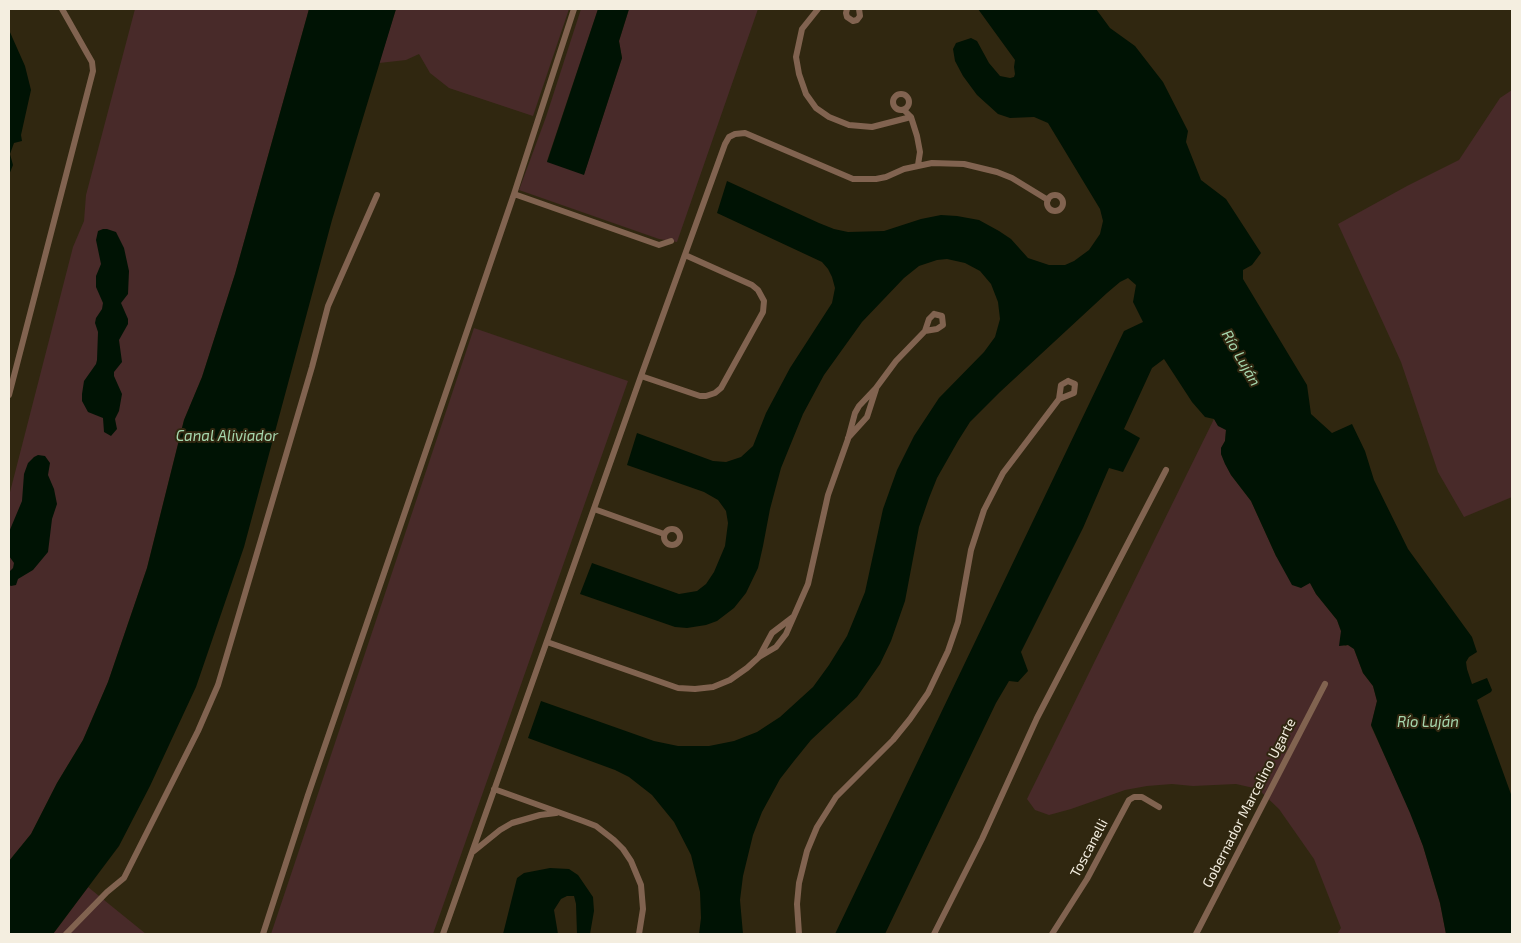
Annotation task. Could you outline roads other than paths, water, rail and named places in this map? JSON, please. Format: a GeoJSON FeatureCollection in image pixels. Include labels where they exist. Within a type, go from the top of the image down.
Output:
{"type":"FeatureCollection","features":[{"type":"Feature","properties":{"kind":"street"},"geometry":{"type":"LineString","coordinates":[[9,395],[92,71],[92,62],[62,9]]}},
{"type":"Feature","properties":{"kind":"street"},"geometry":{"type":"LineString","coordinates":[[263,934],[308,795],[514,194],[574,9]]}},
{"type":"Feature","properties":{"kind":"street"},"geometry":{"type":"LineString","coordinates":[[818,9],[802,28],[796,57],[799,74],[806,94],[816,108],[829,117],[849,125],[872,127],[911,117]]}},
{"type":"Feature","properties":{"kind":"street"},"geometry":{"type":"LineString","coordinates":[[847,9],[846,15],[848,19],[853,21],[857,20],[860,16],[859,9]]}},
{"type":"Feature","properties":{"kind":"street"},"geometry":{"type":"LineString","coordinates":[[904,110],[911,117],[917,136],[920,152],[918,165]]}},
{"type":"Feature","properties":{"kind":"street"},"geometry":{"type":"LineString","coordinates":[[443,934],[641,376],[729,137],[745,133],[853,179],[876,179],[918,165],[948,163],[979,166],[1012,178],[1048,200]]}},
{"type":"Feature","properties":{"kind":"street"},"geometry":{"type":"LineString","coordinates":[[514,194],[659,245],[671,241]]}},
{"type":"Feature","properties":{"kind":"street"},"geometry":{"type":"LineString","coordinates":[[66,934],[107,892],[124,878],[198,731],[218,685],[312,367],[328,306],[377,196]]}},
{"type":"Feature","properties":{"kind":"street"},"geometry":{"type":"LineString","coordinates":[[641,376],[700,396],[715,393],[721,388],[763,312],[764,301],[758,290],[752,285],[685,255]]}},
{"type":"Feature","properties":{"kind":"street"},"geometry":{"type":"LineString","coordinates":[[547,642],[687,689],[707,688],[730,680],[759,657],[770,652],[786,634],[808,584],[828,495],[848,439],[854,413],[896,361],[925,331]]}},
{"type":"Feature","properties":{"kind":"street"},"geometry":{"type":"LineString","coordinates":[[848,439],[867,417],[876,388]]}},
{"type":"Feature","properties":{"kind":"street"},"geometry":{"type":"LineString","coordinates":[[799,934],[797,911],[799,883],[807,851],[817,827],[836,797],[897,735],[928,693],[948,651],[958,622],[971,550],[984,510],[1003,473],[1059,399]]}},
{"type":"Feature","properties":{"kind":"street"},"geometry":{"type":"LineString","coordinates":[[934,934],[982,839],[1037,718],[1166,470]]}},
{"type":"Feature","properties":{"kind":"street"},"geometry":{"type":"LineString","coordinates":[[594,509],[664,534]]}},
{"type":"Feature","properties":{"kind":"street"},"geometry":{"type":"LineString","coordinates":[[759,657],[772,633],[793,617]]}},
{"type":"Feature","properties":{"kind":"street","name":"Gobernador Marcelino Ugarte"},"geometry":{"type":"LineString","coordinates":[[1196,934],[1325,684]]}},
{"type":"Feature","properties":{"kind":"street"},"geometry":{"type":"LineString","coordinates":[[494,789],[596,826],[623,849],[637,873],[641,885],[643,909],[639,934]]}},
{"type":"Feature","properties":{"kind":"street","name":"Toscanelli"},"geometry":{"type":"LineString","coordinates":[[1052,934],[1087,879],[1129,800],[1134,797],[1142,797],[1159,807]]}},
{"type":"Feature","properties":{"kind":"street"},"geometry":{"type":"LineString","coordinates":[[473,852],[500,830],[512,823],[540,815],[559,813]]}},
{"type":"Feature","properties":{"kind":"water","name":"Canal Aliviador"},"geometry":{"type":"Polygon","coordinates":[[[309,9],[396,9],[332,220],[244,547],[196,687],[150,786],[119,846],[53,934],[9,934],[9,861],[31,834],[57,783],[83,740],[108,682],[147,568],[184,420],[202,377],[235,274],[309,9]]]}},
{"type":"Feature","properties":{"kind":"water"},"geometry":{"type":"Polygon","coordinates":[[[598,9],[629,9],[619,41],[622,58],[584,175],[547,162],[598,9]]]}},
{"type":"Feature","properties":{"kind":"water","name":"Río Luján"},"geometry":{"type":"Polygon","coordinates":[[[978,9],[1096,9],[1110,28],[1135,46],[1163,82],[1188,131],[1186,142],[1201,180],[1226,199],[1261,253],[1252,265],[1243,270],[1243,279],[1307,385],[1311,414],[1332,433],[1352,424],[1365,451],[1374,480],[1408,549],[1472,637],[1477,652],[1469,657],[1466,662],[1467,669],[1472,684],[1487,678],[1492,690],[1477,700],[1512,797],[1512,934],[1446,934],[1440,903],[1423,846],[1371,725],[1377,701],[1373,686],[1363,673],[1354,649],[1348,645],[1339,646],[1341,631],[1337,620],[1316,594],[1310,583],[1301,588],[1292,585],[1276,556],[1251,501],[1225,464],[1221,448],[1225,441],[1226,430],[1218,426],[1214,419],[1205,417],[1192,402],[1164,359],[1152,368],[1124,429],[1140,438],[1123,472],[1109,468],[1083,528],[1021,652],[1028,671],[1018,682],[1009,681],[996,703],[885,934],[835,934],[1124,331],[1143,322],[1133,302],[1136,285],[1128,278],[1107,293],[1000,392],[970,422],[958,441],[937,478],[929,498],[919,527],[905,601],[891,641],[880,664],[857,697],[811,740],[794,761],[780,779],[762,812],[753,835],[743,876],[740,900],[743,934],[699,934],[701,918],[700,892],[691,855],[674,822],[652,795],[629,777],[615,770],[528,738],[541,701],[654,741],[678,746],[709,746],[734,741],[757,732],[780,717],[813,687],[847,636],[865,592],[883,509],[897,470],[914,436],[939,398],[984,352],[995,337],[1000,319],[998,302],[991,284],[980,271],[965,263],[947,259],[919,266],[904,278],[862,322],[824,375],[803,414],[781,468],[770,509],[758,568],[746,593],[734,608],[717,621],[706,625],[687,628],[675,627],[580,594],[592,563],[679,594],[697,591],[706,584],[714,572],[725,546],[728,523],[726,511],[718,500],[704,492],[627,465],[637,433],[713,461],[726,462],[741,457],[753,446],[766,413],[790,368],[832,303],[835,288],[828,269],[822,262],[717,213],[727,181],[819,223],[848,232],[884,231],[921,219],[941,215],[979,220],[1011,239],[1028,258],[1049,265],[1065,265],[1074,261],[1089,250],[1100,234],[1103,221],[1100,209],[1048,123],[1034,117],[1010,118],[998,114],[977,95],[963,76],[955,61],[953,49],[956,43],[971,38],[977,41],[989,63],[1000,76],[1010,78],[1014,77],[1015,74],[1015,60],[978,9]]]}},
{"type":"Feature","properties":{"kind":"water"},"geometry":{"type":"Polygon","coordinates":[[[9,30],[25,66],[31,90],[21,135],[22,141],[14,143],[10,154],[13,165],[9,175],[9,30]]]}},
{"type":"Feature","properties":{"kind":"water"},"geometry":{"type":"Polygon","coordinates":[[[103,229],[116,232],[124,248],[129,271],[128,294],[121,303],[128,319],[128,324],[119,340],[122,362],[114,372],[122,394],[119,411],[115,419],[117,429],[111,436],[104,432],[103,418],[88,412],[82,401],[84,381],[97,360],[98,332],[95,323],[103,303],[96,287],[96,276],[101,264],[96,240],[98,231],[103,229]]]}},
{"type":"Feature","properties":{"kind":"water"},"geometry":{"type":"Polygon","coordinates":[[[38,455],[45,456],[50,463],[48,475],[54,489],[57,504],[52,519],[48,552],[33,570],[18,579],[16,585],[11,586],[9,585],[9,572],[13,568],[14,563],[9,556],[9,532],[22,501],[24,474],[28,463],[38,455]]]}},
{"type":"Feature","properties":{"kind":"water"},"geometry":{"type":"Polygon","coordinates":[[[550,868],[569,869],[578,875],[593,897],[594,911],[590,934],[577,934],[574,896],[567,896],[561,899],[554,910],[558,934],[503,934],[517,878],[524,873],[550,868]]]}}]}
